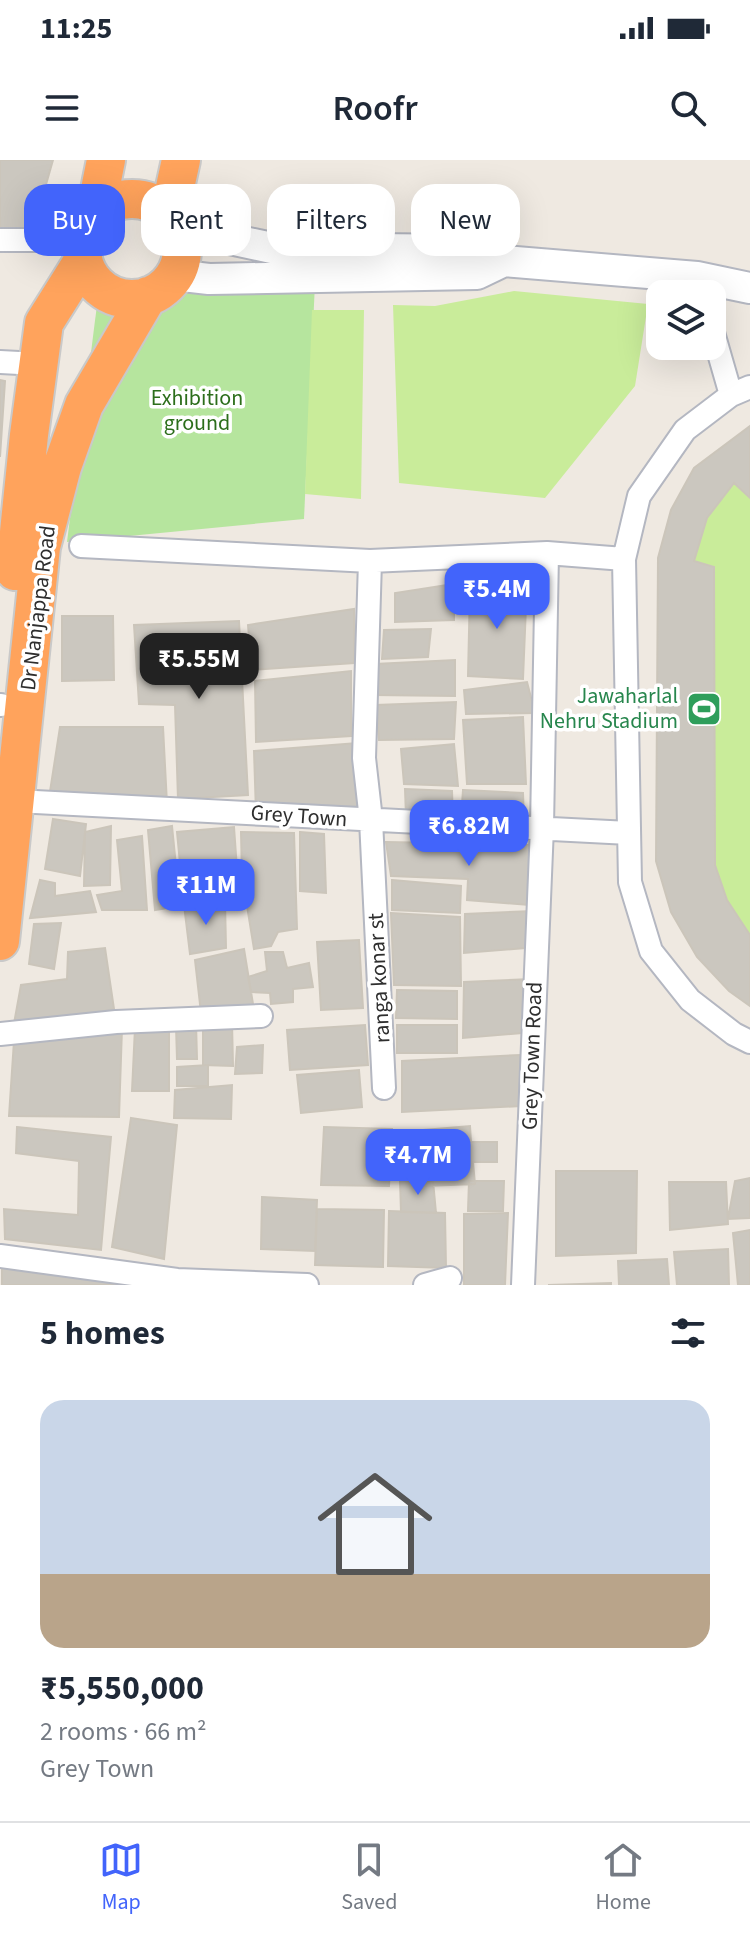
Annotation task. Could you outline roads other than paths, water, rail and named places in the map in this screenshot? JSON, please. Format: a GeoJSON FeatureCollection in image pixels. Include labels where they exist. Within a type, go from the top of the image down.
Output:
{"type":"FeatureCollection","features":[{"type":"Feature","properties":{"kind":"highway","name":"Dr Nanjappa Road"},"geometry":{"type":"LineString","coordinates":[[100,184],[106,160]]}},
{"type":"Feature","properties":{"kind":"highway"},"geometry":{"type":"LineString","coordinates":[[178,184],[181,160]]}},
{"type":"Feature","properties":{"kind":"highway","name":"Dr Nanjappa Road"},"geometry":{"type":"LineString","coordinates":[[0,941],[16,801],[24,606],[9,542],[44,323],[78,256]]}},
{"type":"Feature","properties":{"kind":"highway"},"geometry":{"type":"LineString","coordinates":[[88,256],[90,276],[101,288],[116,296],[132,299],[161,286],[181,256]]}},
{"type":"Feature","properties":{"kind":"highway","name":"Dr Nanjappa Road"},"geometry":{"type":"LineString","coordinates":[[0,713],[24,606],[62,467],[84,405],[161,286]]}},
{"type":"Feature","properties":{"kind":"main road"},"geometry":{"type":"LineString","coordinates":[[251,242],[272,248],[475,250],[493,254],[504,261],[652,280]]}},
{"type":"Feature","properties":{"kind":"main road"},"geometry":{"type":"LineString","coordinates":[[161,286],[209,279],[477,274],[504,261]]}},
{"type":"Feature","properties":{"kind":"main road"},"geometry":{"type":"LineString","coordinates":[[726,287],[750,288]]}},
{"type":"Feature","properties":{"kind":"street"},"geometry":{"type":"LineString","coordinates":[[0,240],[24,240]]}},
{"type":"Feature","properties":{"kind":"street"},"geometry":{"type":"LineString","coordinates":[[726,359],[741,391],[685,430],[639,496],[624,559],[630,882],[651,951],[690,1000],[734,1034],[750,1042]]}},
{"type":"Feature","properties":{"kind":"street"},"geometry":{"type":"LineString","coordinates":[[0,362],[38,364]]}},
{"type":"Feature","properties":{"kind":"street"},"geometry":{"type":"LineString","coordinates":[[81,546],[370,561],[547,553],[624,559]]}},
{"type":"Feature","properties":{"kind":"street","name":"Grey Town Road"},"geometry":{"type":"LineString","coordinates":[[523,1285],[542,827],[547,553]]}},
{"type":"Feature","properties":{"kind":"street","name":"ranga konar st"},"geometry":{"type":"LineString","coordinates":[[370,561],[364,758],[371,820],[384,1088]]}},
{"type":"Feature","properties":{"kind":"street","name":"Grey Town"},"geometry":{"type":"LineString","coordinates":[[16,801],[629,833]]}},
{"type":"Feature","properties":{"kind":"street"},"geometry":{"type":"LineString","coordinates":[[0,1034],[116,1022],[261,1016]]}},
{"type":"Feature","properties":{"kind":"street"},"geometry":{"type":"LineString","coordinates":[[0,1256],[161,1281],[298,1285]]}},
{"type":"Feature","properties":{"kind":"street"},"geometry":{"type":"LineString","coordinates":[[425,1285],[450,1278]]}},
{"type":"Feature","properties":{"kind":"place","name":"Jawaharlal Nehru Stadium"},"geometry":{"type":"Point","coordinates":[704,709]}},
{"type":"Feature","properties":{"kind":"park label","name":"Exhibition ground"},"geometry":{"type":"Point","coordinates":[197,410]}}]}
